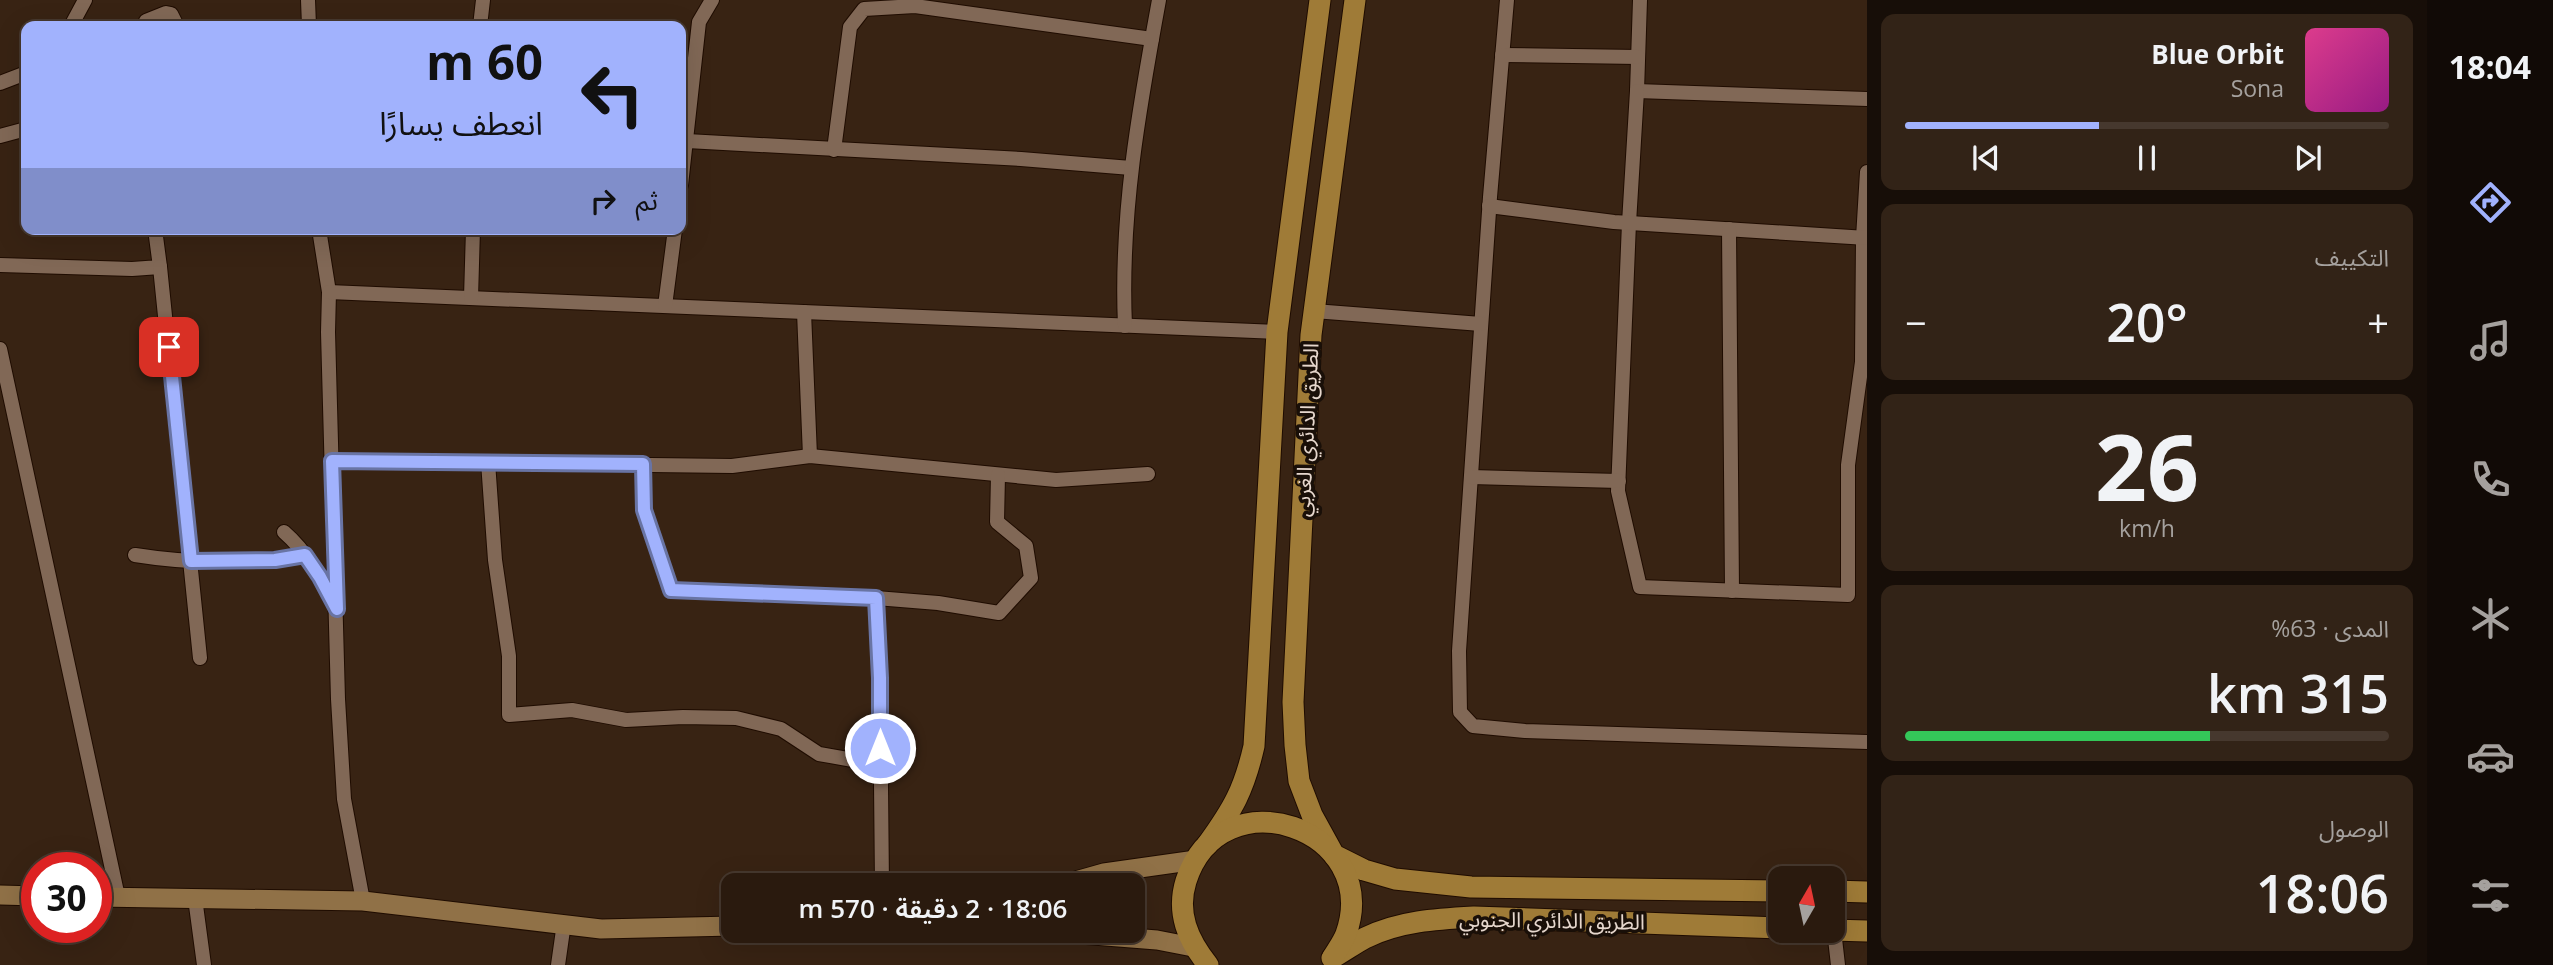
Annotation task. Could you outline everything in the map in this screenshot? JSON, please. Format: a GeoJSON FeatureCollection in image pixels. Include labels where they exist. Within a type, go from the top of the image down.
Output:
{"type":"FeatureCollection","features":[{"type":"Feature","properties":{"kind":"main road","name":"الطريق الدائري الغربي"},"geometry":{"type":"LineString","coordinates":[[1193,947],[1183,921],[1183,894],[1191,867],[1236,801],[1246,779],[1254,746],[1277,332],[1320,0]]}},
{"type":"Feature","properties":{"kind":"main road","name":"الطريق الدائري الغربي"},"geometry":{"type":"LineString","coordinates":[[1328,963],[1346,934],[1351,907],[1347,880],[1312,815],[1299,781],[1293,702],[1314,312],[1355,0]]}},
{"type":"Feature","properties":{"kind":"main road"},"geometry":{"type":"LineString","coordinates":[[1305,109],[1340,114]]}},
{"type":"Feature","properties":{"kind":"main road"},"geometry":{"type":"LineString","coordinates":[[1201,853],[1231,829],[1258,821],[1287,824],[1314,835],[1334,855]]}},
{"type":"Feature","properties":{"kind":"main road","name":"الطريق الدائري الجنوبي"},"geometry":{"type":"LineString","coordinates":[[1334,855],[1364,870],[1395,880],[1432,885],[1768,891]]}},
{"type":"Feature","properties":{"kind":"main road"},"geometry":{"type":"LineString","coordinates":[[1845,891],[1867,892]]}},
{"type":"Feature","properties":{"kind":"main road","name":"الطريق الدائري الجنوبي"},"geometry":{"type":"LineString","coordinates":[[1328,963],[1377,934],[1398,926],[1434,919],[1474,917],[1768,928]]}},
{"type":"Feature","properties":{"kind":"main road"},"geometry":{"type":"LineString","coordinates":[[1845,930],[1867,931]]}},
{"type":"Feature","properties":{"kind":"main road"},"geometry":{"type":"LineString","coordinates":[[1193,947],[1208,965]]}},
{"type":"Feature","properties":{"kind":"street"},"geometry":{"type":"LineString","coordinates":[[74,21],[85,0]]}},
{"type":"Feature","properties":{"kind":"street"},"geometry":{"type":"LineString","coordinates":[[308,0],[309,21]]}},
{"type":"Feature","properties":{"kind":"street"},"geometry":{"type":"LineString","coordinates":[[481,21],[483,0]]}},
{"type":"Feature","properties":{"kind":"street"},"geometry":{"type":"LineString","coordinates":[[686,148],[699,22],[712,0]]}},
{"type":"Feature","properties":{"kind":"street"},"geometry":{"type":"LineString","coordinates":[[1125,326],[1123,271],[1131,168],[1160,0]]}},
{"type":"Feature","properties":{"kind":"street"},"geometry":{"type":"LineString","coordinates":[[1507,0],[1489,206],[1459,651],[1460,712],[1473,726],[1525,731],[1867,742]]}},
{"type":"Feature","properties":{"kind":"street"},"geometry":{"type":"LineString","coordinates":[[1640,0],[1618,491],[1640,587],[1848,595],[1848,465],[1862,362],[1867,172]]}},
{"type":"Feature","properties":{"kind":"street"},"geometry":{"type":"LineString","coordinates":[[834,149],[850,27],[864,9],[915,6],[1152,39]]}},
{"type":"Feature","properties":{"kind":"street"},"geometry":{"type":"LineString","coordinates":[[146,21],[166,13],[172,14],[175,21]]}},
{"type":"Feature","properties":{"kind":"street"},"geometry":{"type":"LineString","coordinates":[[1502,55],[1638,57]]}},
{"type":"Feature","properties":{"kind":"street"},"geometry":{"type":"LineString","coordinates":[[0,83],[21,75]]}},
{"type":"Feature","properties":{"kind":"street"},"geometry":{"type":"LineString","coordinates":[[1637,91],[1867,99]]}},
{"type":"Feature","properties":{"kind":"street"},"geometry":{"type":"LineString","coordinates":[[0,136],[21,130]]}},
{"type":"Feature","properties":{"kind":"street"},"geometry":{"type":"LineString","coordinates":[[687,141],[1021,159],[1131,168]]}},
{"type":"Feature","properties":{"kind":"street"},"geometry":{"type":"LineString","coordinates":[[1489,206],[1629,223],[1865,238]]}},
{"type":"Feature","properties":{"kind":"street"},"geometry":{"type":"LineString","coordinates":[[1729,229],[1732,591]]}},
{"type":"Feature","properties":{"kind":"street"},"geometry":{"type":"LineString","coordinates":[[156,235],[200,658]]}},
{"type":"Feature","properties":{"kind":"street"},"geometry":{"type":"LineString","coordinates":[[320,235],[329,292],[338,699],[344,799],[363,901]]}},
{"type":"Feature","properties":{"kind":"street"},"geometry":{"type":"LineString","coordinates":[[471,298],[472,235]]}},
{"type":"Feature","properties":{"kind":"street"},"geometry":{"type":"LineString","coordinates":[[665,306],[674,235]]}},
{"type":"Feature","properties":{"kind":"street"},"geometry":{"type":"LineString","coordinates":[[0,265],[132,269],[160,267]]}},
{"type":"Feature","properties":{"kind":"street"},"geometry":{"type":"LineString","coordinates":[[329,292],[1277,332]]}},
{"type":"Feature","properties":{"kind":"street"},"geometry":{"type":"LineString","coordinates":[[804,312],[810,456]]}},
{"type":"Feature","properties":{"kind":"street"},"geometry":{"type":"LineString","coordinates":[[1314,312],[1481,324]]}},
{"type":"Feature","properties":{"kind":"street"},"geometry":{"type":"LineString","coordinates":[[0,349],[118,897]]}},
{"type":"Feature","properties":{"kind":"street"},"geometry":{"type":"LineString","coordinates":[[332,461],[732,466],[810,456],[1056,480],[1149,474]]}},
{"type":"Feature","properties":{"kind":"street"},"geometry":{"type":"LineString","coordinates":[[488,462],[495,560],[509,656],[509,715],[572,710],[626,719],[736,718],[781,729],[819,754],[853,760],[881,771]]}},
{"type":"Feature","properties":{"kind":"street"},"geometry":{"type":"LineString","coordinates":[[643,464],[644,510],[671,590],[876,598],[938,603],[999,613],[1031,578],[1026,546],[997,522],[998,475]]}},
{"type":"Feature","properties":{"kind":"street"},"geometry":{"type":"LineString","coordinates":[[1471,477],[1619,481]]}},
{"type":"Feature","properties":{"kind":"street"},"geometry":{"type":"LineString","coordinates":[[284,532],[305,555],[337,609]]}},
{"type":"Feature","properties":{"kind":"street"},"geometry":{"type":"LineString","coordinates":[[135,555],[191,561],[275,560],[305,555]]}},
{"type":"Feature","properties":{"kind":"street"},"geometry":{"type":"LineString","coordinates":[[876,598],[880,678],[882,873]]}},
{"type":"Feature","properties":{"kind":"street"},"geometry":{"type":"LineString","coordinates":[[1104,873],[1201,853]]}},
{"type":"Feature","properties":{"kind":"street"},"geometry":{"type":"LineString","coordinates":[[0,895],[21,895]]}},
{"type":"Feature","properties":{"kind":"street"},"geometry":{"type":"LineString","coordinates":[[112,897],[363,901],[601,929],[721,926]]}},
{"type":"Feature","properties":{"kind":"street"},"geometry":{"type":"LineString","coordinates":[[195,898],[204,965]]}},
{"type":"Feature","properties":{"kind":"street"},"geometry":{"type":"LineString","coordinates":[[558,965],[564,923]]}},
{"type":"Feature","properties":{"kind":"street"},"geometry":{"type":"LineString","coordinates":[[1145,939],[1193,947]]}},
{"type":"Feature","properties":{"kind":"street"},"geometry":{"type":"LineString","coordinates":[[1835,943],[1838,965]]}},
{"type":"Feature","properties":{"kind":"route"},"geometry":{"type":"LineString","coordinates":[[169,347],[191,561],[275,560],[305,555],[337,609],[332,461],[643,464],[644,510],[671,590],[876,598],[880,748]]}}]}
